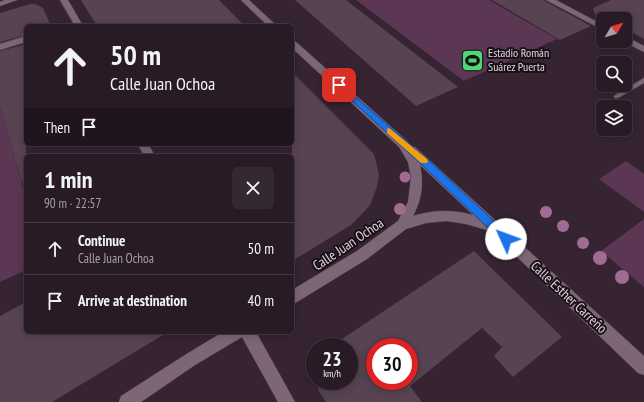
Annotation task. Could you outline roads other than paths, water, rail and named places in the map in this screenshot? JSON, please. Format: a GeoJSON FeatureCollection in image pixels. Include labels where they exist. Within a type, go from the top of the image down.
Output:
{"type":"FeatureCollection","features":[{"type":"Feature","properties":{"kind":"street"},"geometry":{"type":"LineString","coordinates":[[0,4],[13,0]]}},
{"type":"Feature","properties":{"kind":"street"},"geometry":{"type":"LineString","coordinates":[[64,0],[77,24]]}},
{"type":"Feature","properties":{"kind":"street"},"geometry":{"type":"LineString","coordinates":[[245,0],[271,24]]}},
{"type":"Feature","properties":{"kind":"street"},"geometry":{"type":"LineString","coordinates":[[550,0],[596,24]]}},
{"type":"Feature","properties":{"kind":"street"},"geometry":{"type":"LineString","coordinates":[[560,5],[572,1]]}},
{"type":"Feature","properties":{"kind":"street"},"geometry":{"type":"LineString","coordinates":[[0,47],[24,40]]}},
{"type":"Feature","properties":{"kind":"street"},"geometry":{"type":"LineString","coordinates":[[632,43],[644,49]]}},
{"type":"Feature","properties":{"kind":"street","name":"Calle Juan Ochoa"},"geometry":{"type":"LineString","coordinates":[[294,45],[403,144],[414,162],[417,177],[414,202],[402,224],[367,252],[294,297]]}},
{"type":"Feature","properties":{"kind":"street"},"geometry":{"type":"LineString","coordinates":[[403,144],[495,228]]}},
{"type":"Feature","properties":{"kind":"street","name":"Calle Esther Carreño"},"geometry":{"type":"LineString","coordinates":[[402,224],[421,218],[440,215],[454,215],[471,219],[495,228],[644,367]]}},
{"type":"Feature","properties":{"kind":"street"},"geometry":{"type":"LineString","coordinates":[[127,402],[190,360],[234,334]]}},
{"type":"Feature","properties":{"kind":"street"},"geometry":{"type":"LineString","coordinates":[[249,334],[287,402]]}},
{"type":"Feature","properties":{"kind":"lane"},"geometry":{"type":"LineString","coordinates":[[616,97],[644,80]]}},
{"type":"Feature","properties":{"kind":"place","name":"Estadio Román Suárez Puerta"},"geometry":{"type":"Point","coordinates":[473,60]}}]}
